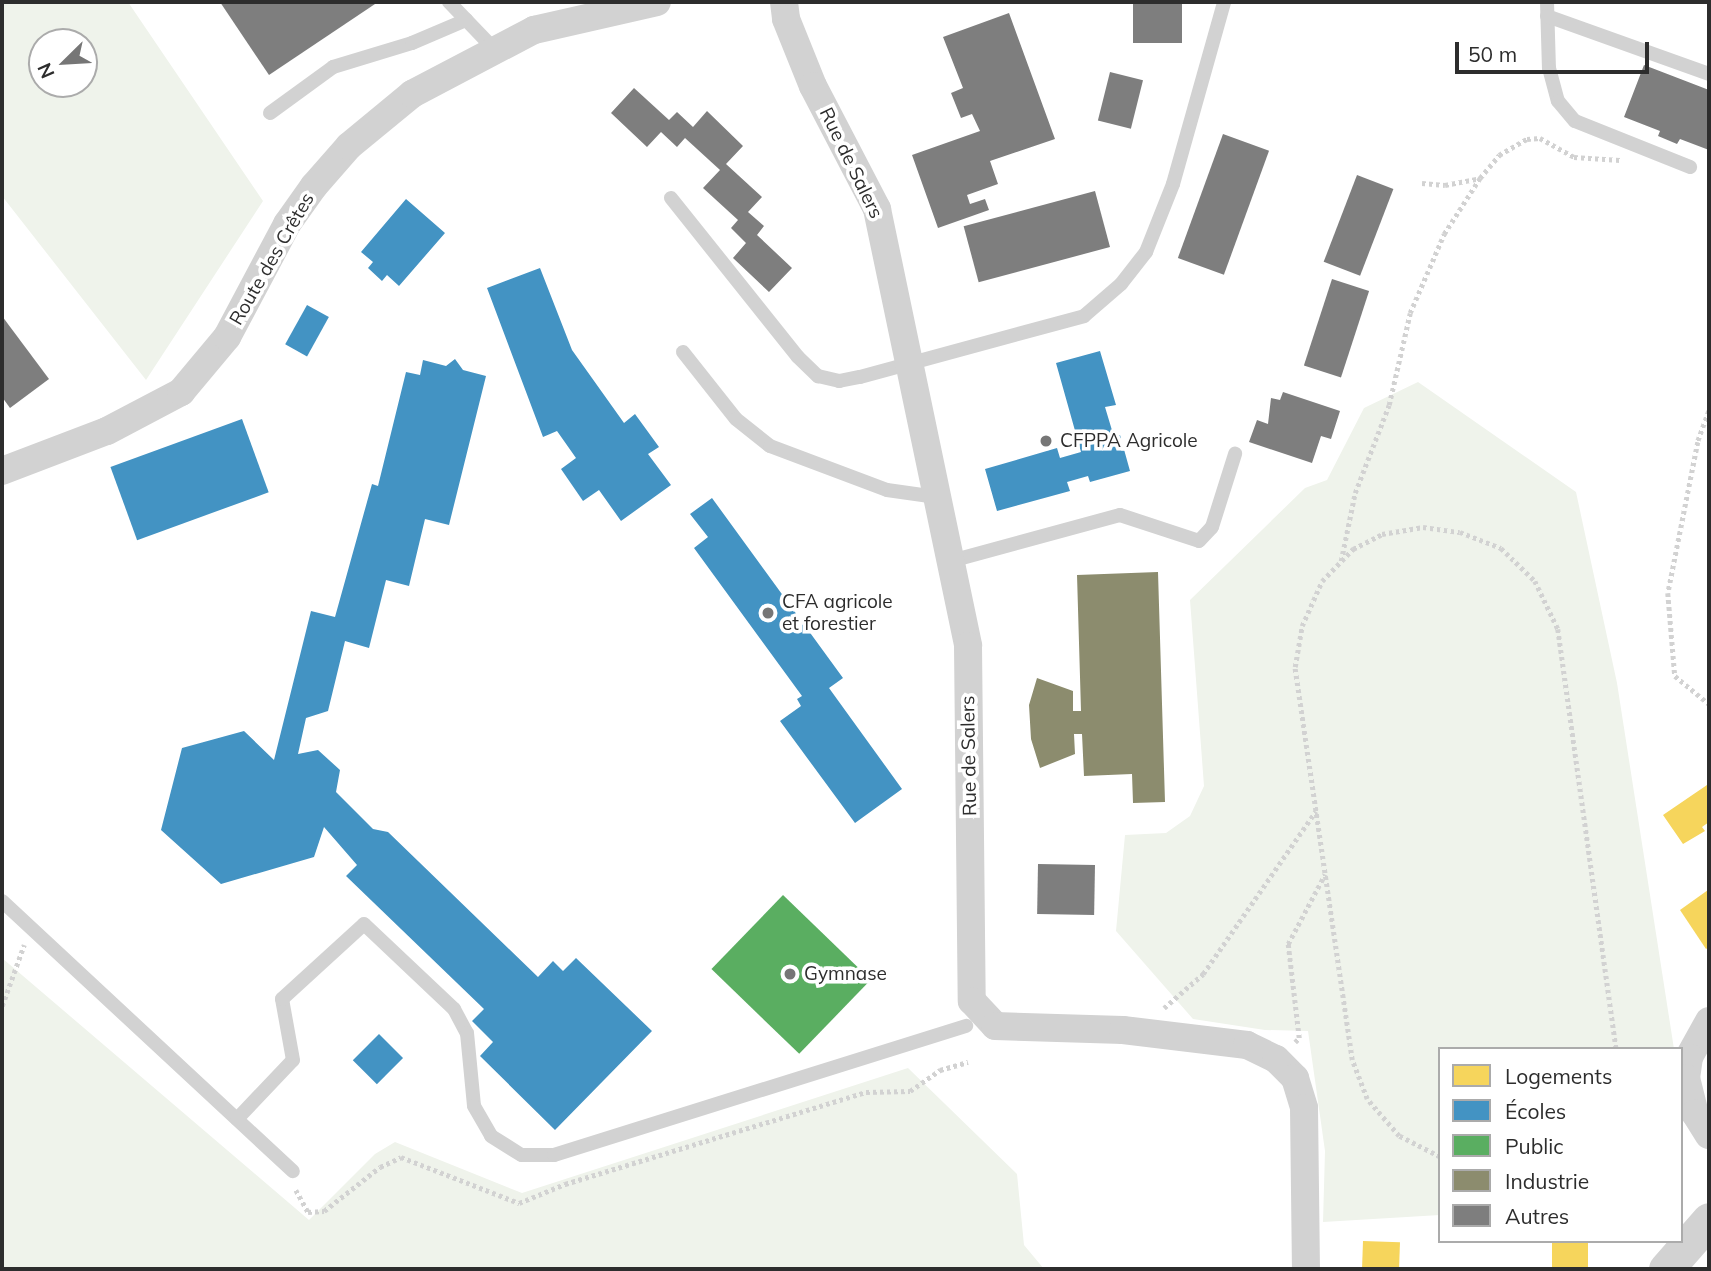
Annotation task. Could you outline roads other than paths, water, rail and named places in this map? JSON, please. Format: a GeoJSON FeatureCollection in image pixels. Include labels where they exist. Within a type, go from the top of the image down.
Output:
{"type":"FeatureCollection","features":[{"type":"Feature","properties":{"kind":"street","name":"Route des Crêtes"},"geometry":{"type":"LineString","coordinates":[[2,471],[120,425],[181,392],[227,337],[287,224],[349,146],[412,94],[494,49],[565,21],[657,2]]}},
{"type":"Feature","properties":{"kind":"street","name":"Rue de Salers"},"geometry":{"type":"LineString","coordinates":[[784,2],[786,19],[813,86],[877,209],[968,646],[972,1001],[995,1026],[1137,1032],[1247,1045],[1276,1059],[1296,1078],[1304,1108],[1306,1269]]}},
{"type":"Feature","properties":{"kind":"street"},"geometry":{"type":"LineString","coordinates":[[1709,1021],[1689,1058],[1686,1077],[1695,1113],[1709,1135]]}},
{"type":"Feature","properties":{"kind":"street"},"geometry":{"type":"LineString","coordinates":[[1666,1269],[1709,1220]]}},
{"type":"Feature","properties":{"kind":"lane"},"geometry":{"type":"LineString","coordinates":[[449,2],[494,49]]}},
{"type":"Feature","properties":{"kind":"lane"},"geometry":{"type":"LineString","coordinates":[[671,198],[798,357],[818,376],[839,381],[1084,316],[1121,284],[1146,252],[1173,184],[1224,2]]}},
{"type":"Feature","properties":{"kind":"lane"},"geometry":{"type":"LineString","coordinates":[[1690,167],[1574,121],[1558,101],[1549,68],[1547,9],[1709,74]]}},
{"type":"Feature","properties":{"kind":"lane"},"geometry":{"type":"LineString","coordinates":[[270,113],[333,67],[412,43],[466,20]]}},
{"type":"Feature","properties":{"kind":"lane"},"geometry":{"type":"LineString","coordinates":[[683,352],[736,419],[770,446],[887,490],[937,496]]}},
{"type":"Feature","properties":{"kind":"lane"},"geometry":{"type":"LineString","coordinates":[[951,561],[1120,515],[1199,541],[1212,527],[1235,454]]}},
{"type":"Feature","properties":{"kind":"lane"},"geometry":{"type":"LineString","coordinates":[[2,901],[293,1171]]}},
{"type":"Feature","properties":{"kind":"lane"},"geometry":{"type":"LineString","coordinates":[[237,1119],[293,1060],[282,999],[364,924],[454,1009],[467,1033],[474,1107],[491,1136],[522,1155],[554,1155],[966,1026]]}},
{"type":"Feature","properties":{"kind":"place","name":"CFPPA Agricole"},"geometry":{"type":"Point","coordinates":[1046,441]}},
{"type":"Feature","properties":{"kind":"place","name":"CFA agricole et forestier"},"geometry":{"type":"Point","coordinates":[768,613]}},
{"type":"Feature","properties":{"kind":"place","name":"Gymnase"},"geometry":{"type":"Point","coordinates":[790,974]}}]}
